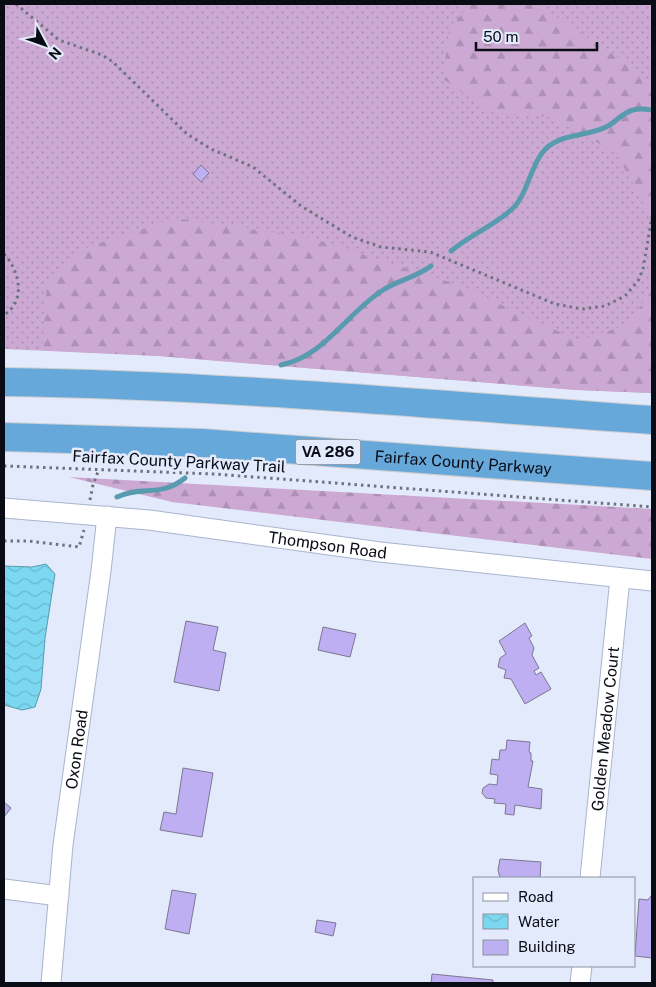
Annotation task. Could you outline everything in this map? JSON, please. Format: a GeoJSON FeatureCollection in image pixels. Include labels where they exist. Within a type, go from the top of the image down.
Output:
{"type":"FeatureCollection","features":[{"type":"Feature","properties":{"kind":"highway"},"geometry":{"type":"LineString","coordinates":[[4,382],[72,383],[273,392],[652,420]]}},
{"type":"Feature","properties":{"kind":"highway","name":"Fairfax County Parkway"},"geometry":{"type":"LineString","coordinates":[[4,437],[202,443],[652,476]]}},
{"type":"Feature","properties":{"kind":"street","name":"Thompson Road"},"geometry":{"type":"LineString","coordinates":[[4,508],[107,516],[389,553],[652,581]]}},
{"type":"Feature","properties":{"kind":"street","name":"Oxon Road"},"geometry":{"type":"LineString","coordinates":[[51,983],[63,845],[107,516]]}},
{"type":"Feature","properties":{"kind":"street","name":"Golden Meadow Court"},"geometry":{"type":"LineString","coordinates":[[590,877],[620,578]]}},
{"type":"Feature","properties":{"kind":"street"},"geometry":{"type":"LineString","coordinates":[[4,889],[59,896]]}},
{"type":"Feature","properties":{"kind":"street"},"geometry":{"type":"LineString","coordinates":[[580,983],[582,967]]}},
{"type":"Feature","properties":{"kind":"path"},"geometry":{"type":"LineString","coordinates":[[16,4],[59,40],[102,55],[113,62],[186,134],[211,149],[253,167],[301,206],[352,237],[366,243],[396,250],[430,252],[534,296],[582,309],[616,302],[633,288],[643,269],[652,217]]}},
{"type":"Feature","properties":{"kind":"path"},"geometry":{"type":"LineString","coordinates":[[4,254],[16,268],[19,287],[12,307],[4,314]]}},
{"type":"Feature","properties":{"kind":"path","name":"Fairfax County Parkway Trail"},"geometry":{"type":"LineString","coordinates":[[4,466],[215,474],[652,507]]}},
{"type":"Feature","properties":{"kind":"path"},"geometry":{"type":"LineString","coordinates":[[4,541],[29,541],[79,547]]}},
{"type":"Feature","properties":{"kind":"green space"},"geometry":{"type":"Polygon","coordinates":[[[4,4],[652,4],[652,393],[577,390],[159,356],[4,349],[4,4]]]}},
{"type":"Feature","properties":{"kind":"green space"},"geometry":{"type":"Polygon","coordinates":[[[469,4],[536,4],[639,72],[652,88],[652,225],[642,200],[616,153],[551,117],[494,113],[443,79],[449,31],[469,4]]]}},
{"type":"Feature","properties":{"kind":"green space"},"geometry":{"type":"Polygon","coordinates":[[[175,218],[311,238],[459,285],[579,341],[631,323],[652,286],[652,393],[577,390],[159,356],[42,350],[47,284],[88,247],[175,218]]]}},
{"type":"Feature","properties":{"kind":"green space"},"geometry":{"type":"Polygon","coordinates":[[[69,477],[652,509],[652,559],[172,502],[69,477]]]}},
{"type":"Feature","properties":{"kind":"water"},"geometry":{"type":"Polygon","coordinates":[[[46,564],[55,574],[45,638],[41,689],[35,707],[22,710],[4,705],[4,566],[32,567],[46,564]]]}},
{"type":"Feature","properties":{"kind":"building"},"geometry":{"type":"Polygon","coordinates":[[[201,165],[209,173],[201,182],[193,174],[201,165]]]}},
{"type":"Feature","properties":{"kind":"building"},"geometry":{"type":"Polygon","coordinates":[[[186,621],[218,627],[213,650],[226,653],[219,691],[174,682],[186,621]]]}},
{"type":"Feature","properties":{"kind":"building"},"geometry":{"type":"Polygon","coordinates":[[[525,623],[532,636],[529,638],[534,648],[532,655],[539,668],[534,671],[536,675],[541,672],[551,689],[525,704],[511,679],[504,678],[506,670],[498,667],[500,658],[506,654],[499,641],[525,623]]]}},
{"type":"Feature","properties":{"kind":"building"},"geometry":{"type":"Polygon","coordinates":[[[323,627],[356,634],[350,657],[318,650],[323,627]]]}},
{"type":"Feature","properties":{"kind":"building"},"geometry":{"type":"Polygon","coordinates":[[[507,740],[530,742],[529,752],[531,753],[531,761],[533,761],[528,787],[542,789],[541,809],[515,805],[514,815],[505,814],[506,804],[494,803],[495,799],[486,798],[482,793],[483,788],[489,784],[497,785],[498,775],[490,774],[492,759],[499,760],[500,750],[506,750],[507,740]]]}},
{"type":"Feature","properties":{"kind":"building"},"geometry":{"type":"Polygon","coordinates":[[[183,768],[213,773],[202,837],[160,830],[164,812],[176,814],[183,768]]]}},
{"type":"Feature","properties":{"kind":"building"},"geometry":{"type":"Polygon","coordinates":[[[4,802],[11,808],[4,817],[4,802]]]}},
{"type":"Feature","properties":{"kind":"building"},"geometry":{"type":"Polygon","coordinates":[[[500,859],[541,862],[540,877],[500,877],[498,870],[500,859]]]}},
{"type":"Feature","properties":{"kind":"building"},"geometry":{"type":"Polygon","coordinates":[[[172,890],[196,894],[189,934],[165,929],[172,890]]]}},
{"type":"Feature","properties":{"kind":"building"},"geometry":{"type":"Polygon","coordinates":[[[652,897],[652,958],[636,956],[639,899],[648,900],[652,897]]]}},
{"type":"Feature","properties":{"kind":"building"},"geometry":{"type":"Polygon","coordinates":[[[317,920],[336,923],[333,936],[315,932],[317,920]]]}},
{"type":"Feature","properties":{"kind":"building"},"geometry":{"type":"Polygon","coordinates":[[[432,974],[493,980],[493,983],[431,983],[432,974]]]}},
{"type":"Feature","properties":{"kind":"waterway"},"geometry":{"type":"LineString","coordinates":[[451,251],[497,221],[516,205],[534,167],[542,153],[549,146],[564,138],[600,130],[629,111],[635,109],[652,110]]}},
{"type":"Feature","properties":{"kind":"waterway"},"geometry":{"type":"LineString","coordinates":[[281,365],[296,360],[323,344],[370,299],[383,290],[431,266]]}},
{"type":"Feature","properties":{"kind":"waterway"},"geometry":{"type":"LineString","coordinates":[[117,497],[135,492],[167,488],[185,478]]}}]}
